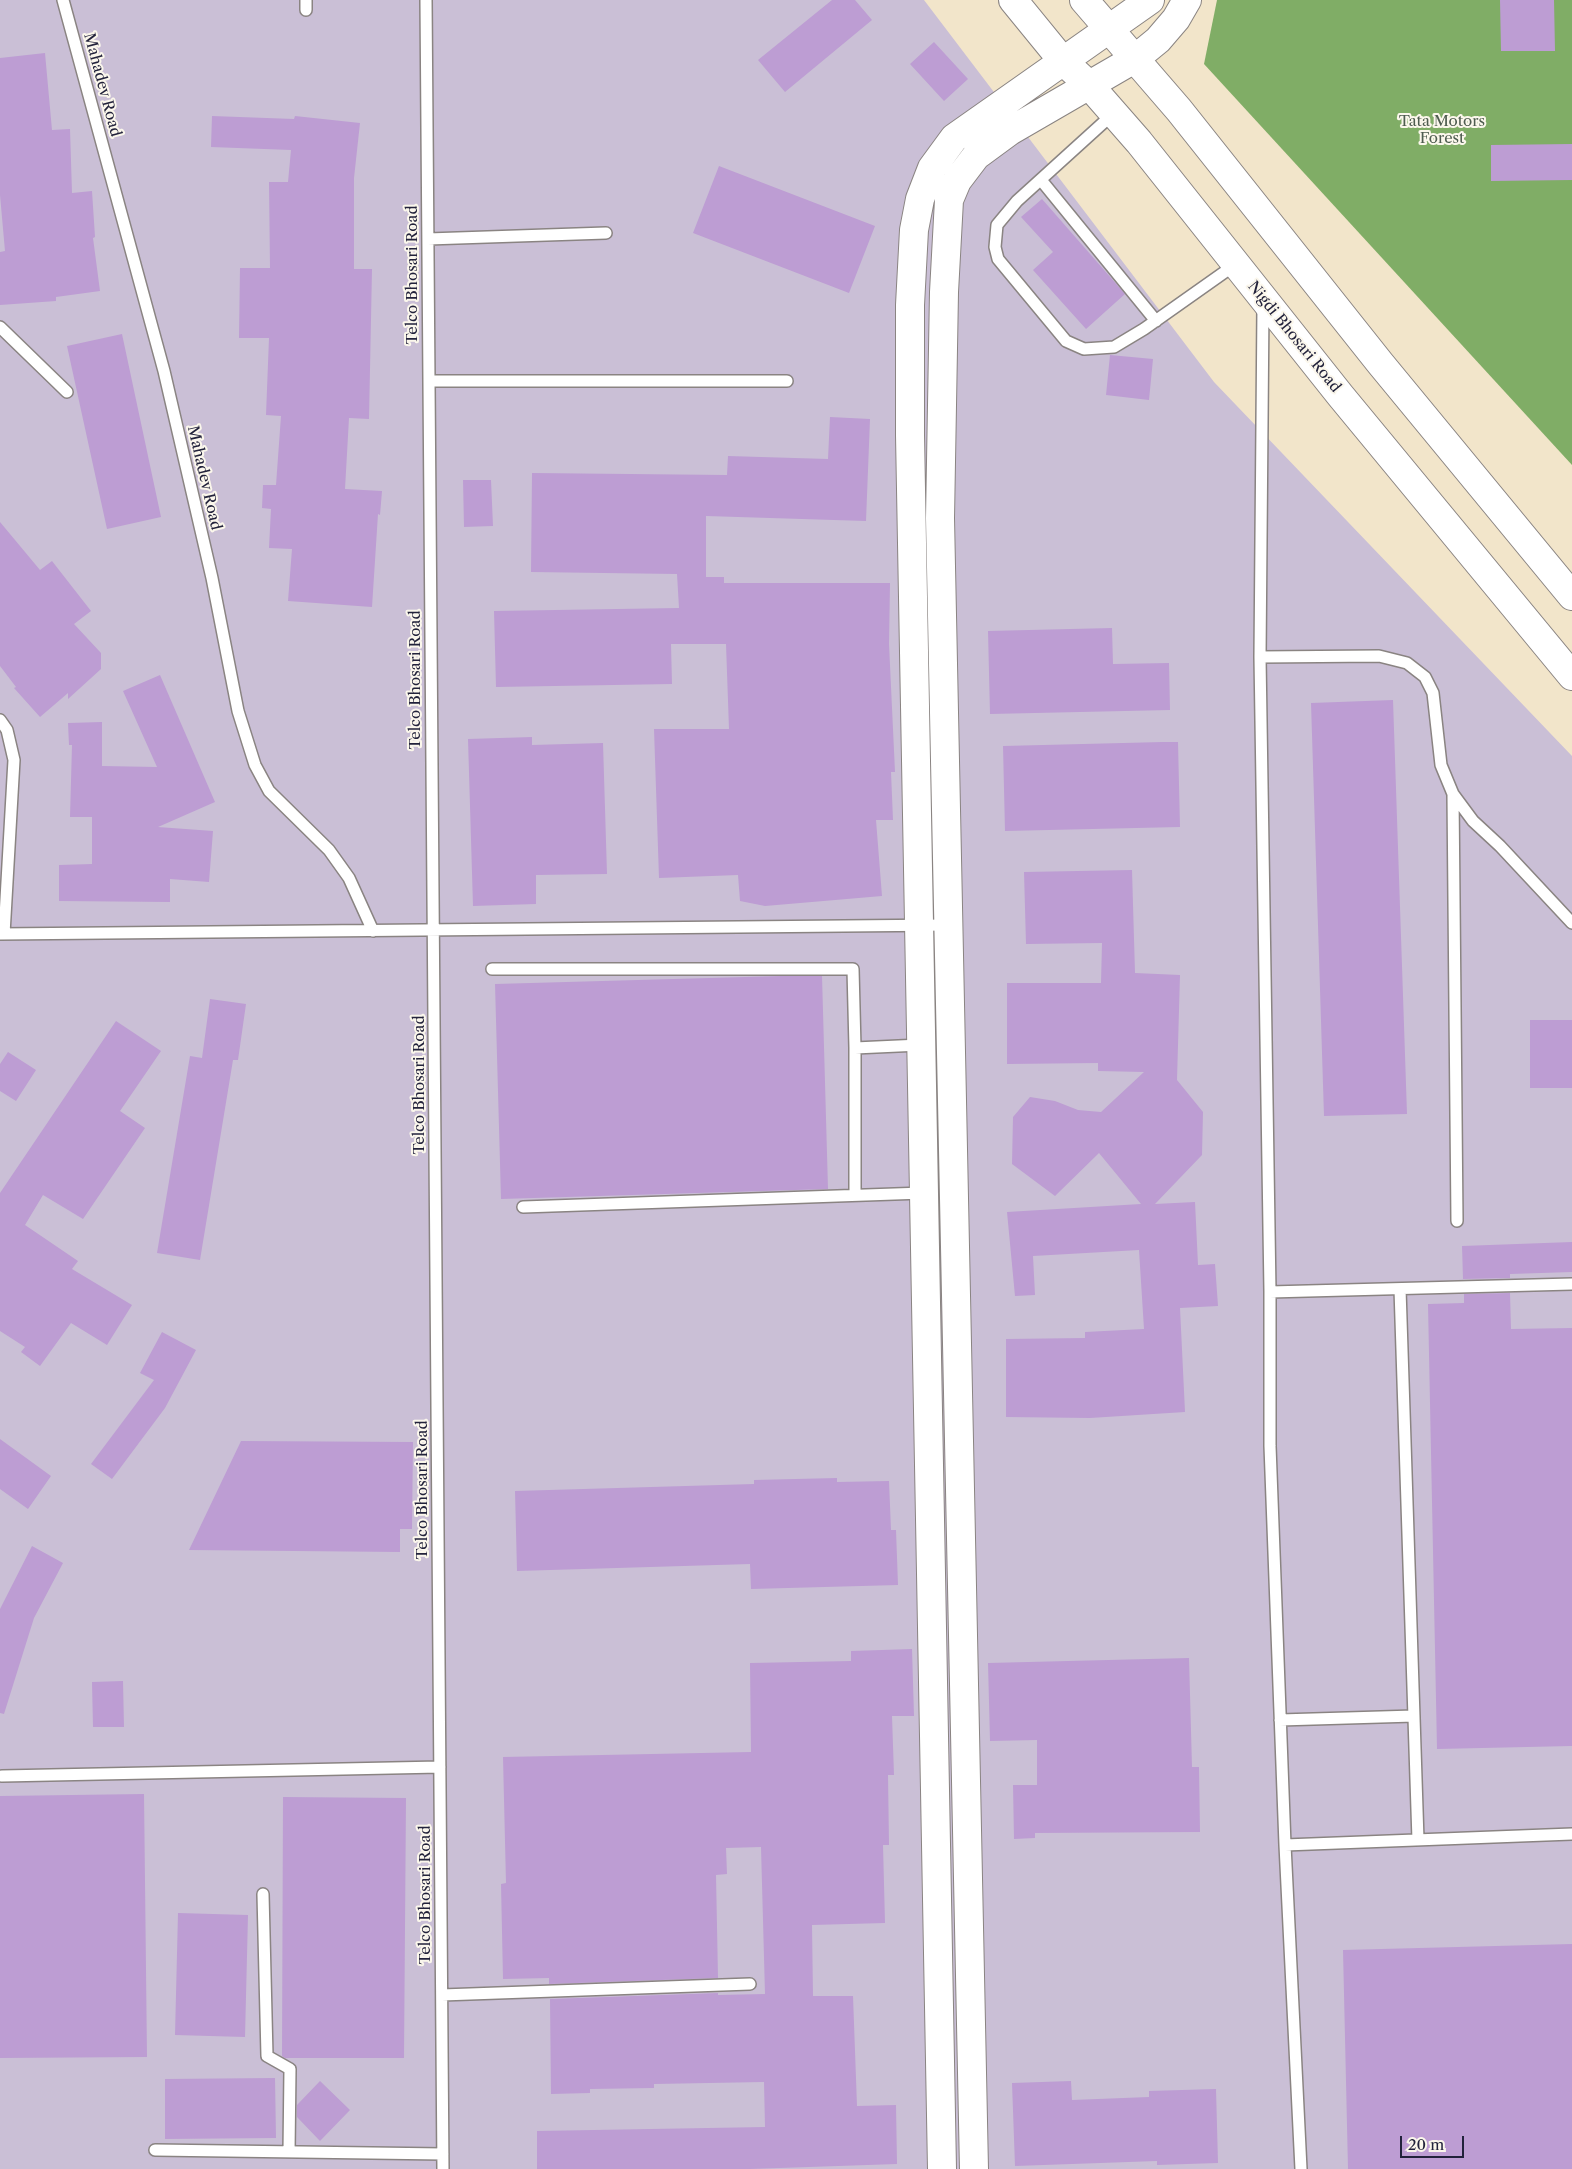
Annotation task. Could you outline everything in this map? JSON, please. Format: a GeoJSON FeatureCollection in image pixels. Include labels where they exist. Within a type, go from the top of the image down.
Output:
{"type":"FeatureCollection","features":[{"type":"Feature","properties":{"kind":"street","name":"Nigdi Bhosari Road"},"geometry":{"type":"LineString","coordinates":[[1014,0],[1062,60],[1090,86],[1114,113],[1340,395],[1572,676]]}},
{"type":"Feature","properties":{"kind":"street"},"geometry":{"type":"LineString","coordinates":[[1084,0],[1136,58],[1380,363],[1572,596]]}},
{"type":"Feature","properties":{"kind":"street"},"geometry":{"type":"LineString","coordinates":[[942,2169],[910,435],[910,304],[914,230],[920,199],[932,168],[954,138],[1062,60],[1109,30],[1150,0]]}},
{"type":"Feature","properties":{"kind":"street"},"geometry":{"type":"LineString","coordinates":[[974,2169],[940,518],[944,292],[949,200],[957,181],[976,156],[1010,131],[1136,58],[1170,26],[1187,0]]}},
{"type":"Feature","properties":{"kind":"lane","name":"Mahadev Road"},"geometry":{"type":"LineString","coordinates":[[63,0],[164,371],[212,578],[238,711],[255,765],[269,791],[334,857],[349,878],[373,931]]}},
{"type":"Feature","properties":{"kind":"lane","name":"Telco Bhosari Road"},"geometry":{"type":"LineString","coordinates":[[426,0],[443,2169]]}},
{"type":"Feature","properties":{"kind":"lane"},"geometry":{"type":"LineString","coordinates":[[1114,113],[1041,180],[996,225],[995,247],[998,260],[1066,341],[1084,349],[1114,347],[1236,264]]}},
{"type":"Feature","properties":{"kind":"lane"},"geometry":{"type":"LineString","coordinates":[[1041,180],[1156,320]]}},
{"type":"Feature","properties":{"kind":"lane"},"geometry":{"type":"LineString","coordinates":[[428,239],[606,233]]}},
{"type":"Feature","properties":{"kind":"lane"},"geometry":{"type":"LineString","coordinates":[[1263,298],[1260,658],[1270,1292],[1270,1446],[1285,1845],[1301,2169]]}},
{"type":"Feature","properties":{"kind":"lane"},"geometry":{"type":"LineString","coordinates":[[0,327],[67,392]]}},
{"type":"Feature","properties":{"kind":"lane"},"geometry":{"type":"LineString","coordinates":[[429,381],[788,380]]}},
{"type":"Feature","properties":{"kind":"lane"},"geometry":{"type":"LineString","coordinates":[[1260,658],[1379,656],[1407,663],[1425,677],[1433,693],[1441,766],[1453,794],[1473,822],[1500,846],[1572,923]]}},
{"type":"Feature","properties":{"kind":"lane"},"geometry":{"type":"LineString","coordinates":[[0,720],[7,730],[14,760],[2,934],[949,925]]}},
{"type":"Feature","properties":{"kind":"lane"},"geometry":{"type":"LineString","coordinates":[[1453,794],[1458,1221]]}},
{"type":"Feature","properties":{"kind":"lane"},"geometry":{"type":"LineString","coordinates":[[492,969],[853,969],[855,1195]]}},
{"type":"Feature","properties":{"kind":"lane"},"geometry":{"type":"LineString","coordinates":[[855,1048],[920,1045]]}},
{"type":"Feature","properties":{"kind":"lane"},"geometry":{"type":"LineString","coordinates":[[523,1206],[923,1193]]}},
{"type":"Feature","properties":{"kind":"lane"},"geometry":{"type":"LineString","coordinates":[[1270,1292],[1572,1284]]}},
{"type":"Feature","properties":{"kind":"lane"},"geometry":{"type":"LineString","coordinates":[[1400,1289],[1418,1840]]}},
{"type":"Feature","properties":{"kind":"lane"},"geometry":{"type":"LineString","coordinates":[[1280,1720],[1414,1716]]}},
{"type":"Feature","properties":{"kind":"lane"},"geometry":{"type":"LineString","coordinates":[[2,1776],[440,1767]]}},
{"type":"Feature","properties":{"kind":"lane"},"geometry":{"type":"LineString","coordinates":[[1285,1845],[1572,1834]]}},
{"type":"Feature","properties":{"kind":"lane"},"geometry":{"type":"LineString","coordinates":[[263,1894],[267,2056],[290,2069],[289,2152]]}},
{"type":"Feature","properties":{"kind":"lane"},"geometry":{"type":"LineString","coordinates":[[442,1995],[750,1984]]}},
{"type":"Feature","properties":{"kind":"lane"},"geometry":{"type":"LineString","coordinates":[[155,2150],[444,2154]]}},
{"type":"Feature","properties":{"kind":"shaded area"},"geometry":{"type":"Polygon","coordinates":[[[0,0],[924,0],[1214,382],[1572,756],[1572,2169],[0,2169],[0,0]]]}},
{"type":"Feature","properties":{"kind":"green space","name":"Tata Motors Forest"},"geometry":{"type":"Polygon","coordinates":[[[1217,0],[1572,0],[1572,465],[1204,64],[1217,0]]]}},
{"type":"Feature","properties":{"kind":"building"},"geometry":{"type":"Polygon","coordinates":[[[832,0],[855,0],[872,20],[785,92],[758,60],[832,0]]]}},
{"type":"Feature","properties":{"kind":"building"},"geometry":{"type":"Polygon","coordinates":[[[1500,0],[1554,0],[1555,51],[1501,51],[1500,0]]]}},
{"type":"Feature","properties":{"kind":"building"},"geometry":{"type":"Polygon","coordinates":[[[934,42],[968,79],[944,101],[910,64],[934,42]]]}},
{"type":"Feature","properties":{"kind":"building"},"geometry":{"type":"Polygon","coordinates":[[[45,53],[52,130],[70,129],[72,193],[92,191],[95,237],[93,238],[100,291],[56,297],[56,301],[0,305],[0,252],[5,251],[0,195],[0,58],[45,53]]]}},
{"type":"Feature","properties":{"kind":"building"},"geometry":{"type":"Polygon","coordinates":[[[212,116],[294,119],[295,116],[360,123],[354,178],[354,269],[372,269],[369,419],[349,418],[345,489],[382,491],[380,515],[378,514],[372,607],[288,601],[292,549],[269,548],[271,509],[262,508],[263,485],[276,485],[281,416],[266,415],[269,338],[239,338],[240,268],[270,268],[269,182],[288,182],[291,150],[211,147],[212,116]]]}},
{"type":"Feature","properties":{"kind":"building"},"geometry":{"type":"Polygon","coordinates":[[[1572,144],[1572,180],[1491,181],[1491,145],[1572,144]]]}},
{"type":"Feature","properties":{"kind":"building"},"geometry":{"type":"Polygon","coordinates":[[[719,166],[875,226],[849,293],[693,233],[719,166]]]}},
{"type":"Feature","properties":{"kind":"building"},"geometry":{"type":"Polygon","coordinates":[[[1042,199],[1125,294],[1086,329],[1033,270],[1053,252],[1021,217],[1042,199]]]}},
{"type":"Feature","properties":{"kind":"building"},"geometry":{"type":"Polygon","coordinates":[[[122,334],[161,517],[107,529],[67,346],[122,334]]]}},
{"type":"Feature","properties":{"kind":"building"},"geometry":{"type":"Polygon","coordinates":[[[1110,355],[1153,359],[1149,400],[1106,395],[1110,355]]]}},
{"type":"Feature","properties":{"kind":"building"},"geometry":{"type":"Polygon","coordinates":[[[830,417],[870,419],[866,521],[706,516],[706,577],[724,577],[724,583],[890,583],[889,644],[895,772],[891,772],[893,820],[876,820],[882,896],[765,906],[740,901],[738,875],[659,878],[654,729],[729,729],[726,644],[671,644],[672,684],[496,687],[494,611],[679,608],[677,574],[531,572],[532,473],[727,475],[728,456],[828,459],[830,417]]]}},
{"type":"Feature","properties":{"kind":"building"},"geometry":{"type":"Polygon","coordinates":[[[463,480],[491,480],[493,526],[464,527],[463,480]]]}},
{"type":"Feature","properties":{"kind":"building"},"geometry":{"type":"Polygon","coordinates":[[[0,522],[40,570],[52,561],[91,611],[74,624],[101,653],[101,669],[68,699],[68,693],[40,717],[14,688],[16,687],[0,666],[0,522]]]}},
{"type":"Feature","properties":{"kind":"building"},"geometry":{"type":"Polygon","coordinates":[[[1112,628],[1113,664],[1169,663],[1170,710],[990,714],[988,631],[1112,628]]]}},
{"type":"Feature","properties":{"kind":"building"},"geometry":{"type":"Polygon","coordinates":[[[160,675],[215,802],[158,827],[213,831],[209,882],[170,879],[170,902],[59,901],[59,865],[92,864],[92,817],[70,817],[72,745],[69,745],[68,723],[102,722],[102,766],[157,767],[123,691],[160,675]]]}},
{"type":"Feature","properties":{"kind":"building"},"geometry":{"type":"Polygon","coordinates":[[[1393,700],[1407,1114],[1324,1116],[1311,703],[1393,700]]]}},
{"type":"Feature","properties":{"kind":"building"},"geometry":{"type":"Polygon","coordinates":[[[532,737],[532,745],[603,743],[607,874],[536,875],[536,904],[473,906],[468,739],[532,737]]]}},
{"type":"Feature","properties":{"kind":"building"},"geometry":{"type":"Polygon","coordinates":[[[1178,742],[1180,827],[1005,831],[1003,746],[1178,742]]]}},
{"type":"Feature","properties":{"kind":"building"},"geometry":{"type":"Polygon","coordinates":[[[1132,870],[1135,973],[1180,975],[1177,1080],[1203,1112],[1202,1155],[1155,1204],[1195,1202],[1198,1265],[1215,1264],[1218,1306],[1180,1308],[1185,1412],[1090,1418],[1006,1417],[1006,1339],[1085,1338],[1085,1332],[1144,1329],[1139,1250],[1033,1256],[1035,1295],[1015,1296],[1007,1212],[1141,1204],[1099,1153],[1055,1196],[1012,1164],[1013,1117],[1030,1097],[1055,1101],[1078,1110],[1101,1112],[1144,1072],[1098,1071],[1098,1063],[1007,1064],[1007,983],[1101,983],[1102,943],[1026,944],[1024,872],[1132,870]]]}},
{"type":"Feature","properties":{"kind":"building"},"geometry":{"type":"Polygon","coordinates":[[[822,976],[828,1189],[501,1199],[495,984],[822,976]]]}},
{"type":"Feature","properties":{"kind":"building"},"geometry":{"type":"Polygon","coordinates":[[[210,999],[246,1004],[238,1060],[233,1060],[200,1260],[157,1253],[190,1056],[202,1058],[210,999]]]}},
{"type":"Feature","properties":{"kind":"building"},"geometry":{"type":"Polygon","coordinates":[[[1530,1020],[1572,1020],[1572,1088],[1530,1088],[1530,1020]]]}},
{"type":"Feature","properties":{"kind":"building"},"geometry":{"type":"Polygon","coordinates":[[[116,1021],[161,1051],[120,1111],[145,1128],[83,1219],[43,1195],[25,1225],[78,1261],[72,1269],[132,1305],[107,1345],[71,1323],[40,1366],[21,1352],[25,1347],[0,1331],[0,1193],[116,1021]]]}},
{"type":"Feature","properties":{"kind":"building"},"geometry":{"type":"Polygon","coordinates":[[[8,1052],[36,1070],[16,1101],[0,1091],[0,1064],[8,1052]]]}},
{"type":"Feature","properties":{"kind":"building"},"geometry":{"type":"Polygon","coordinates":[[[1572,1242],[1572,1272],[1510,1274],[1510,1278],[1463,1279],[1462,1246],[1572,1242]]]}},
{"type":"Feature","properties":{"kind":"building"},"geometry":{"type":"Polygon","coordinates":[[[1510,1293],[1511,1329],[1572,1328],[1572,1746],[1437,1749],[1428,1304],[1464,1303],[1464,1294],[1510,1293]]]}},
{"type":"Feature","properties":{"kind":"building"},"geometry":{"type":"Polygon","coordinates":[[[162,1332],[196,1350],[165,1408],[112,1479],[91,1464],[154,1380],[140,1373],[162,1332]]]}},
{"type":"Feature","properties":{"kind":"building"},"geometry":{"type":"Polygon","coordinates":[[[0,1439],[51,1476],[28,1509],[0,1489],[0,1439]]]}},
{"type":"Feature","properties":{"kind":"building"},"geometry":{"type":"Polygon","coordinates":[[[241,1441],[413,1442],[412,1529],[400,1529],[400,1552],[189,1550],[241,1441]]]}},
{"type":"Feature","properties":{"kind":"building"},"geometry":{"type":"Polygon","coordinates":[[[837,1478],[837,1482],[889,1481],[891,1530],[896,1530],[898,1585],[751,1589],[750,1564],[517,1571],[515,1491],[754,1484],[754,1480],[837,1478]]]}},
{"type":"Feature","properties":{"kind":"building"},"geometry":{"type":"Polygon","coordinates":[[[32,1546],[63,1563],[34,1618],[4,1714],[0,1713],[0,1609],[32,1546]]]}},
{"type":"Feature","properties":{"kind":"building"},"geometry":{"type":"Polygon","coordinates":[[[912,1649],[914,1716],[892,1716],[894,1775],[888,1775],[889,1845],[883,1845],[885,1923],[812,1925],[813,1996],[853,1996],[857,2106],[896,2105],[897,2164],[750,2169],[537,2169],[537,2131],[765,2127],[764,2082],[654,2084],[654,2088],[590,2089],[590,2093],[551,2094],[550,1999],[718,1993],[718,1995],[765,1994],[761,1847],[726,1848],[727,1874],[716,1875],[718,1978],[549,1984],[549,1978],[503,1979],[501,1884],[506,1883],[503,1757],[751,1752],[750,1663],[851,1661],[851,1651],[912,1649]]]}},
{"type":"Feature","properties":{"kind":"building"},"geometry":{"type":"Polygon","coordinates":[[[1189,1658],[1192,1767],[1199,1767],[1200,1832],[1035,1833],[1035,1838],[1014,1839],[1013,1785],[1037,1785],[1037,1740],[990,1741],[988,1663],[1189,1658]]]}},
{"type":"Feature","properties":{"kind":"building"},"geometry":{"type":"Polygon","coordinates":[[[123,1681],[124,1727],[93,1727],[92,1682],[123,1681]]]}},
{"type":"Feature","properties":{"kind":"building"},"geometry":{"type":"Polygon","coordinates":[[[144,1794],[147,2057],[0,2058],[0,1796],[144,1794]]]}},
{"type":"Feature","properties":{"kind":"building"},"geometry":{"type":"Polygon","coordinates":[[[283,1797],[406,1798],[404,2058],[285,2058],[282,2056],[283,1797]]]}},
{"type":"Feature","properties":{"kind":"building"},"geometry":{"type":"Polygon","coordinates":[[[178,1913],[248,1915],[245,2037],[175,2035],[178,1913]]]}},
{"type":"Feature","properties":{"kind":"building"},"geometry":{"type":"Polygon","coordinates":[[[1572,1944],[1572,2169],[1348,2169],[1343,1950],[1572,1944]]]}},
{"type":"Feature","properties":{"kind":"building"},"geometry":{"type":"Polygon","coordinates":[[[275,2078],[276,2138],[165,2139],[165,2079],[275,2078]]]}},
{"type":"Feature","properties":{"kind":"building"},"geometry":{"type":"Polygon","coordinates":[[[320,2081],[350,2110],[320,2141],[297,2117],[297,2105],[320,2081]]]}},
{"type":"Feature","properties":{"kind":"building"},"geometry":{"type":"Polygon","coordinates":[[[1071,2081],[1072,2100],[1149,2097],[1149,2091],[1216,2089],[1218,2163],[1157,2165],[1157,2161],[1015,2166],[1012,2083],[1071,2081]]]}}]}
